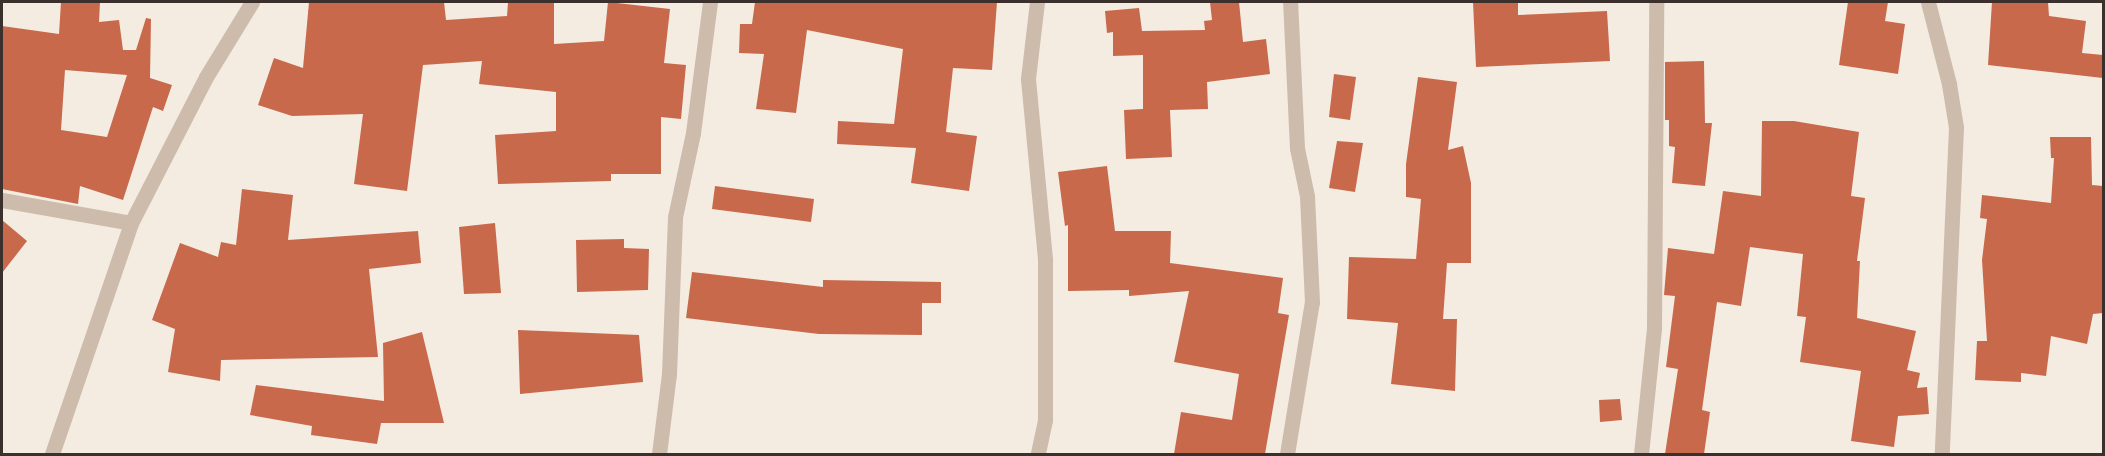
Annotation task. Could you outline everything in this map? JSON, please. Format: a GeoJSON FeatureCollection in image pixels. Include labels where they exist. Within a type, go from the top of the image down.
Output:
{"type":"FeatureCollection","features":[{"type":"Feature","properties":{"kind":"street"},"geometry":{"type":"LineString","coordinates":[[52,454],[131,223],[206,77],[252,2]]}},
{"type":"Feature","properties":{"kind":"street"},"geometry":{"type":"LineString","coordinates":[[658,454],[669,374],[674,224],[694,123],[710,2]]}},
{"type":"Feature","properties":{"kind":"street"},"geometry":{"type":"LineString","coordinates":[[1037,2],[1028,79],[1045,270],[1045,420],[1038,454]]}},
{"type":"Feature","properties":{"kind":"street"},"geometry":{"type":"LineString","coordinates":[[1287,454],[1312,302],[1307,196],[1297,148],[1290,2]]}},
{"type":"Feature","properties":{"kind":"street"},"geometry":{"type":"LineString","coordinates":[[1641,454],[1654,329],[1656,2]]}},
{"type":"Feature","properties":{"kind":"street"},"geometry":{"type":"LineString","coordinates":[[1928,2],[1953,102],[1957,160],[1943,384],[1942,454]]}},
{"type":"Feature","properties":{"kind":"street"},"geometry":{"type":"LineString","coordinates":[[2,200],[131,223]]}},
{"type":"Feature","properties":{"kind":"building"},"geometry":{"type":"Polygon","coordinates":[[[61,2],[100,2],[99,22],[119,20],[123,50],[136,50],[146,18],[151,19],[150,78],[172,85],[163,111],[153,107],[123,200],[80,186],[78,204],[2,189],[2,26],[59,34],[61,2]],[[65,70],[61,130],[107,137],[127,75],[65,70]]]}},
{"type":"Feature","properties":{"kind":"building"},"geometry":{"type":"Polygon","coordinates":[[[309,2],[444,2],[446,20],[507,16],[508,2],[554,2],[554,44],[604,41],[608,2],[670,9],[664,63],[686,65],[681,119],[661,117],[661,174],[611,174],[611,181],[498,184],[495,135],[556,131],[556,92],[479,84],[482,61],[423,65],[407,191],[354,184],[363,114],[292,116],[258,105],[274,58],[303,68],[309,2]]]}},
{"type":"Feature","properties":{"kind":"building"},"geometry":{"type":"Polygon","coordinates":[[[755,2],[997,2],[992,70],[953,68],[946,132],[977,136],[969,191],[911,183],[916,148],[837,144],[838,121],[894,124],[903,49],[807,30],[796,113],[756,109],[764,54],[739,53],[740,24],[752,24],[755,2]]]}},
{"type":"Feature","properties":{"kind":"building"},"geometry":{"type":"Polygon","coordinates":[[[1210,2],[1239,2],[1243,42],[1266,39],[1270,74],[1207,82],[1208,109],[1170,110],[1172,157],[1126,159],[1124,110],[1143,109],[1143,55],[1113,56],[1113,32],[1107,33],[1105,11],[1139,8],[1142,31],[1205,30],[1204,21],[1212,20],[1210,2]]]}},
{"type":"Feature","properties":{"kind":"building"},"geometry":{"type":"Polygon","coordinates":[[[1473,2],[1518,2],[1518,15],[1607,11],[1610,61],[1476,67],[1473,2]]]}},
{"type":"Feature","properties":{"kind":"building"},"geometry":{"type":"Polygon","coordinates":[[[1848,2],[1888,2],[1885,21],[1905,24],[1898,74],[1839,65],[1848,2]]]}},
{"type":"Feature","properties":{"kind":"building"},"geometry":{"type":"Polygon","coordinates":[[[1992,2],[2048,2],[2049,16],[2086,21],[2082,53],[2103,55],[2103,78],[1988,65],[1992,2]]]}},
{"type":"Feature","properties":{"kind":"building"},"geometry":{"type":"Polygon","coordinates":[[[1704,61],[1705,123],[1712,123],[1705,186],[1672,183],[1675,147],[1669,146],[1669,120],[1665,120],[1665,62],[1704,61]]]}},
{"type":"Feature","properties":{"kind":"building"},"geometry":{"type":"Polygon","coordinates":[[[1334,74],[1356,77],[1350,120],[1329,117],[1334,74]]]}},
{"type":"Feature","properties":{"kind":"building"},"geometry":{"type":"Polygon","coordinates":[[[1418,77],[1457,82],[1448,150],[1463,146],[1471,183],[1471,263],[1447,263],[1443,319],[1457,319],[1455,391],[1391,384],[1398,323],[1347,319],[1349,257],[1416,259],[1421,199],[1406,197],[1406,164],[1418,77]]]}},
{"type":"Feature","properties":{"kind":"building"},"geometry":{"type":"Polygon","coordinates":[[[1762,121],[1794,121],[1859,132],[1851,196],[1865,198],[1857,261],[1860,261],[1857,318],[1916,331],[1907,370],[1920,373],[1917,388],[1927,387],[1929,414],[1898,416],[1894,447],[1851,441],[1861,371],[1800,362],[1806,317],[1797,316],[1803,254],[1750,247],[1741,306],[1717,302],[1702,410],[1710,412],[1704,454],[1665,454],[1678,369],[1666,367],[1675,296],[1664,295],[1668,248],[1714,254],[1723,191],[1761,196],[1762,121]]]}},
{"type":"Feature","properties":{"kind":"building"},"geometry":{"type":"Polygon","coordinates":[[[2050,137],[2091,137],[2092,185],[2103,186],[2103,313],[2093,314],[2087,344],[2051,336],[2046,376],[2021,373],[2021,382],[1975,380],[1977,341],[1987,341],[1982,260],[1987,219],[1980,218],[1982,195],[2051,203],[2054,158],[2051,158],[2050,137]]]}},
{"type":"Feature","properties":{"kind":"building"},"geometry":{"type":"Polygon","coordinates":[[[1337,141],[1363,143],[1355,192],[1329,188],[1337,141]]]}},
{"type":"Feature","properties":{"kind":"building"},"geometry":{"type":"Polygon","coordinates":[[[1107,166],[1115,231],[1171,231],[1170,263],[1283,278],[1278,313],[1289,315],[1265,454],[1174,454],[1181,412],[1232,420],[1239,374],[1174,362],[1189,291],[1129,296],[1129,290],[1068,291],[1068,225],[1065,226],[1058,172],[1107,166]]]}},
{"type":"Feature","properties":{"kind":"building"},"geometry":{"type":"Polygon","coordinates":[[[715,186],[814,199],[811,222],[712,209],[715,186]]]}},
{"type":"Feature","properties":{"kind":"building"},"geometry":{"type":"Polygon","coordinates":[[[242,189],[293,195],[288,240],[418,231],[421,263],[369,269],[378,357],[221,360],[220,381],[168,372],[175,329],[152,320],[180,243],[218,257],[221,242],[236,245],[242,189]]]}},
{"type":"Feature","properties":{"kind":"building"},"geometry":{"type":"Polygon","coordinates":[[[2,220],[27,241],[2,273],[2,220]]]}},
{"type":"Feature","properties":{"kind":"building"},"geometry":{"type":"Polygon","coordinates":[[[495,223],[501,293],[464,294],[459,227],[495,223]]]}},
{"type":"Feature","properties":{"kind":"building"},"geometry":{"type":"Polygon","coordinates":[[[624,239],[624,248],[649,249],[648,290],[577,292],[576,240],[624,239]]]}},
{"type":"Feature","properties":{"kind":"building"},"geometry":{"type":"Polygon","coordinates":[[[692,272],[823,287],[823,280],[941,282],[941,303],[922,303],[922,335],[819,334],[686,318],[692,272]]]}},
{"type":"Feature","properties":{"kind":"building"},"geometry":{"type":"Polygon","coordinates":[[[518,330],[639,335],[643,382],[520,394],[518,330]]]}},
{"type":"Feature","properties":{"kind":"building"},"geometry":{"type":"Polygon","coordinates":[[[422,332],[444,423],[381,423],[377,444],[311,435],[312,426],[250,415],[256,385],[384,401],[383,343],[422,332]]]}},
{"type":"Feature","properties":{"kind":"building"},"geometry":{"type":"Polygon","coordinates":[[[1620,399],[1622,420],[1600,422],[1599,400],[1620,399]]]}}]}
